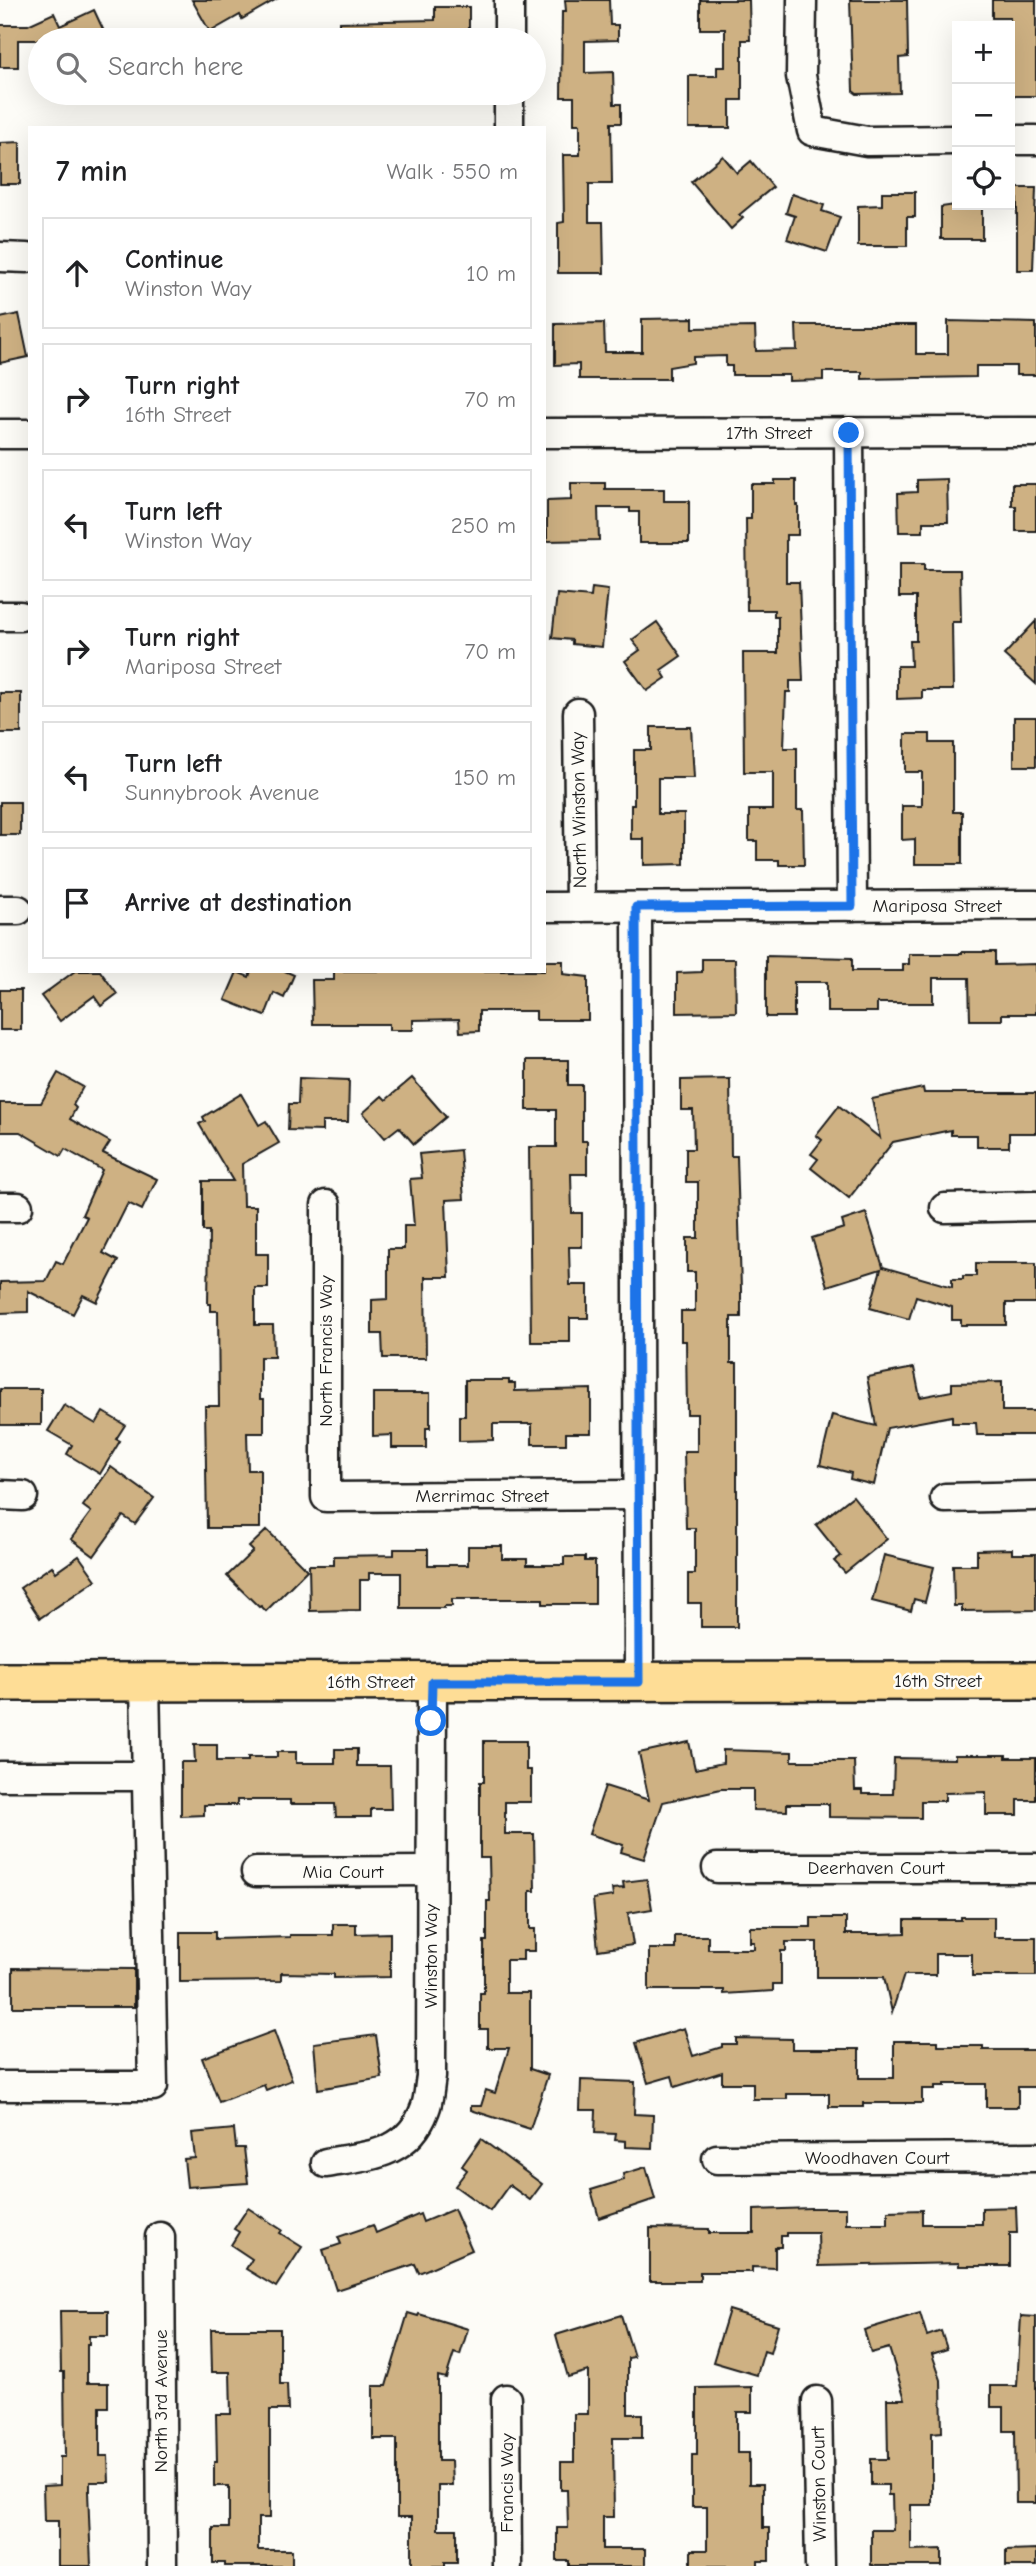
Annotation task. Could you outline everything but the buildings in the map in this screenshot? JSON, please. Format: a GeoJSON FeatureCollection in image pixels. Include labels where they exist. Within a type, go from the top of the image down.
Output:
{"type":"FeatureCollection","features":[{"type":"Feature","properties":{"kind":"main road","name":"16th Street"},"geometry":{"type":"LineString","coordinates":[[0,1682],[1036,1681]]}},
{"type":"Feature","properties":{"kind":"street"},"geometry":{"type":"LineString","coordinates":[[509,0],[509,28]]}},
{"type":"Feature","properties":{"kind":"street"},"geometry":{"type":"LineString","coordinates":[[802,0],[802,76],[812,131],[867,141],[952,140]]}},
{"type":"Feature","properties":{"kind":"street"},"geometry":{"type":"LineString","coordinates":[[509,105],[509,126]]}},
{"type":"Feature","properties":{"kind":"street"},"geometry":{"type":"LineString","coordinates":[[1015,140],[1036,139]]}},
{"type":"Feature","properties":{"kind":"street","name":"17th Street"},"geometry":{"type":"LineString","coordinates":[[546,433],[1036,432]]}},
{"type":"Feature","properties":{"kind":"street"},"geometry":{"type":"LineString","coordinates":[[849,433],[852,906]]}},
{"type":"Feature","properties":{"kind":"street"},"geometry":{"type":"LineString","coordinates":[[0,434],[28,434]]}},
{"type":"Feature","properties":{"kind":"street","name":"North Winston Way"},"geometry":{"type":"LineString","coordinates":[[579,713],[580,907]]}},
{"type":"Feature","properties":{"kind":"street","name":"Mariposa Street"},"geometry":{"type":"LineString","coordinates":[[546,907],[1036,905]]}},
{"type":"Feature","properties":{"kind":"street"},"geometry":{"type":"LineString","coordinates":[[636,907],[639,1682]]}},
{"type":"Feature","properties":{"kind":"street","name":"North Francis Way"},"geometry":{"type":"LineString","coordinates":[[326,1205],[326,1497]]}},
{"type":"Feature","properties":{"kind":"street"},"geometry":{"type":"LineString","coordinates":[[945,1208],[1036,1206]]}},
{"type":"Feature","properties":{"kind":"street","name":"Merrimac Street"},"geometry":{"type":"LineString","coordinates":[[326,1497],[638,1495]]}},
{"type":"Feature","properties":{"kind":"street"},"geometry":{"type":"LineString","coordinates":[[945,1498],[1036,1496]]}},
{"type":"Feature","properties":{"kind":"street"},"geometry":{"type":"LineString","coordinates":[[0,2086],[153,2086],[145,1682]]}},
{"type":"Feature","properties":{"kind":"street","name":"Winston Way"},"geometry":{"type":"LineString","coordinates":[[326,2163],[382,2154],[410,2137],[425,2109],[431,2077],[432,1682]]}},
{"type":"Feature","properties":{"kind":"street"},"geometry":{"type":"LineString","coordinates":[[0,1776],[147,1776]]}},
{"type":"Feature","properties":{"kind":"street","name":"Deerhaven Court"},"geometry":{"type":"LineString","coordinates":[[717,1868],[1036,1868]]}},
{"type":"Feature","properties":{"kind":"street","name":"Mia Court"},"geometry":{"type":"LineString","coordinates":[[256,1872],[431,1871]]}},
{"type":"Feature","properties":{"kind":"street","name":"Woodhaven Court"},"geometry":{"type":"LineString","coordinates":[[717,2159],[1036,2158]]}},
{"type":"Feature","properties":{"kind":"street","name":"North 3rd Avenue"},"geometry":{"type":"LineString","coordinates":[[160,2236],[162,2566]]}},
{"type":"Feature","properties":{"kind":"street","name":"Francis Way"},"geometry":{"type":"LineString","coordinates":[[506,2399],[507,2566]]}},
{"type":"Feature","properties":{"kind":"street","name":"Winston Court"},"geometry":{"type":"LineString","coordinates":[[817,2401],[820,2566]]}},
{"type":"Feature","properties":{"kind":"route"},"geometry":{"type":"LineString","coordinates":[[431,1721],[432,1682],[639,1682],[636,907],[852,906],[849,433]]}}]}
